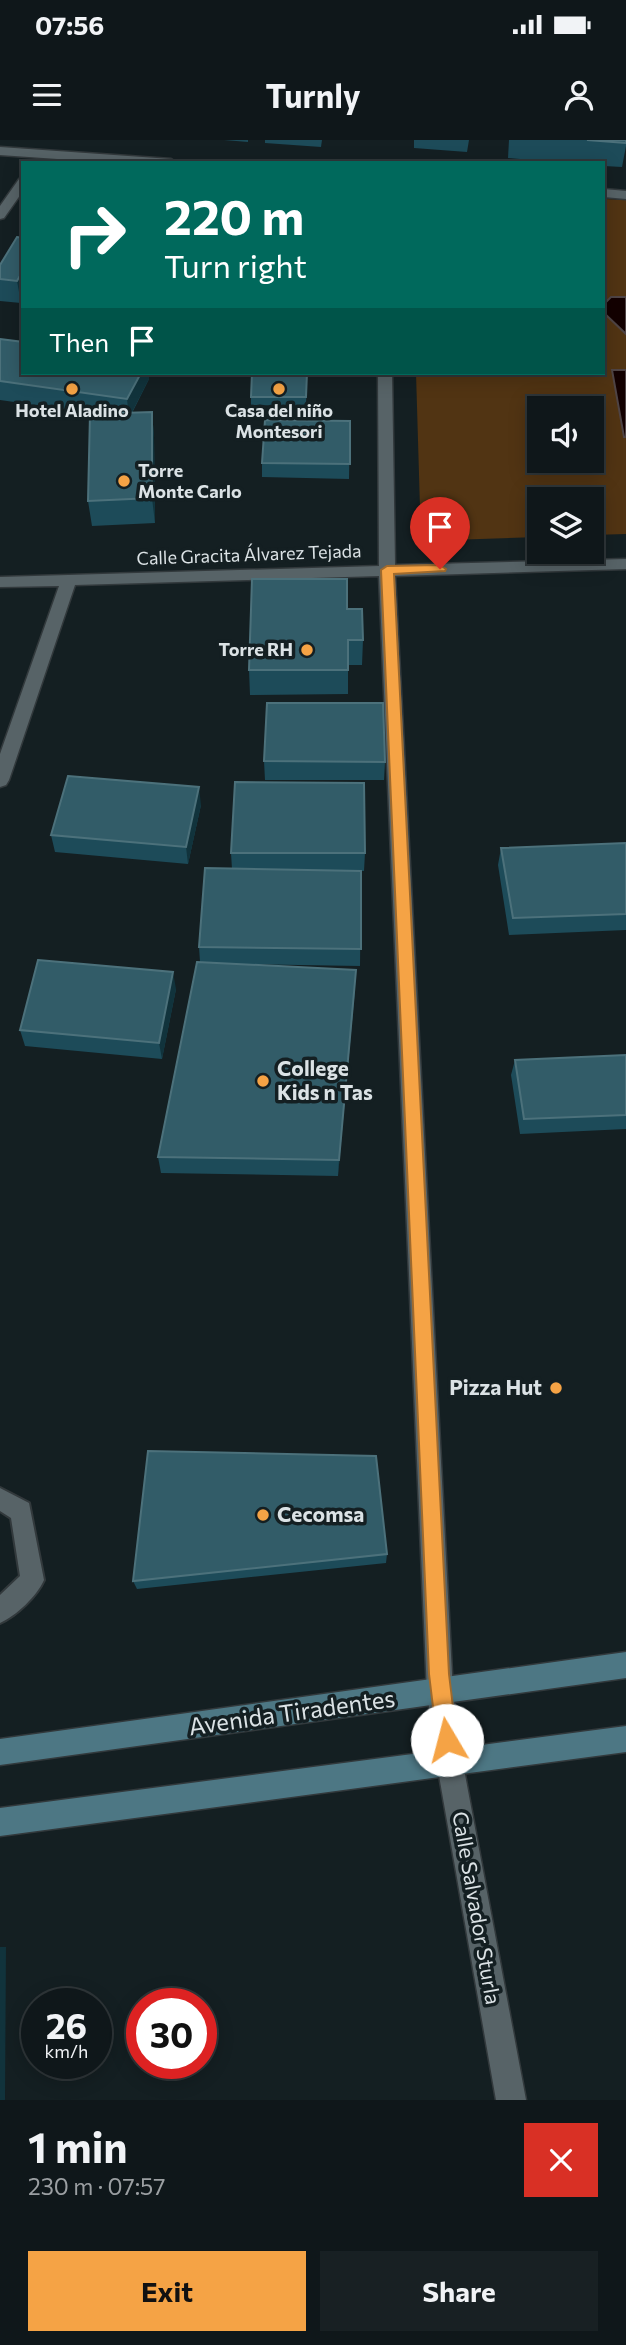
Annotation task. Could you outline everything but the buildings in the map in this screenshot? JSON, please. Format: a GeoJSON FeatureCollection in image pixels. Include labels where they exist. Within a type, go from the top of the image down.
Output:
{"type":"FeatureCollection","features":[{"type":"Feature","properties":{"kind":"main road","name":"Avenida Tiradentes"},"geometry":{"type":"LineString","coordinates":[[0,1752],[440,1693],[626,1665]]}},
{"type":"Feature","properties":{"kind":"main road"},"geometry":{"type":"LineString","coordinates":[[0,1822],[626,1739]]}},
{"type":"Feature","properties":{"kind":"street"},"geometry":{"type":"LineString","coordinates":[[40,159],[52,140]]}},
{"type":"Feature","properties":{"kind":"street"},"geometry":{"type":"LineString","coordinates":[[0,151],[40,159],[106,161]]}},
{"type":"Feature","properties":{"kind":"street"},"geometry":{"type":"LineString","coordinates":[[0,215],[21,186]]}},
{"type":"Feature","properties":{"kind":"street"},"geometry":{"type":"LineString","coordinates":[[605,193],[626,195]]}},
{"type":"Feature","properties":{"kind":"street","name":"Calle Salvador Sturla"},"geometry":{"type":"LineString","coordinates":[[386,375],[387,570],[440,1693],[450,1764],[511,2100]]}},
{"type":"Feature","properties":{"kind":"street","name":"Calle Gracita Álvarez Tejada"},"geometry":{"type":"LineString","coordinates":[[0,582],[626,564]]}},
{"type":"Feature","properties":{"kind":"street"},"geometry":{"type":"LineString","coordinates":[[0,780],[69,580]]}},
{"type":"Feature","properties":{"kind":"lane"},"geometry":{"type":"LineString","coordinates":[[0,1499],[21,1511],[32,1580],[0,1611]]}},
{"type":"Feature","properties":{"kind":"shaded area"},"geometry":{"type":"Polygon","coordinates":[[[605,199],[626,200],[626,534],[604,535],[604,487],[527,487],[527,537],[421,541],[416,375],[605,375],[605,199]]]}},
{"type":"Feature","properties":{"kind":"shaded area"},"geometry":{"type":"Polygon","coordinates":[[[611,297],[626,297],[626,334],[605,314],[605,303],[611,297]]]}},
{"type":"Feature","properties":{"kind":"shaded area"},"geometry":{"type":"Polygon","coordinates":[[[612,370],[626,370],[626,437],[624,437],[612,370]]]}},
{"type":"Feature","properties":{"kind":"place","name":"Hotel Aladino"},"geometry":{"type":"Point","coordinates":[72,389]}},
{"type":"Feature","properties":{"kind":"place","name":"Casa del niño Montesori"},"geometry":{"type":"Point","coordinates":[279,389]}},
{"type":"Feature","properties":{"kind":"place","name":"Torre Monte Carlo"},"geometry":{"type":"Point","coordinates":[124,481]}},
{"type":"Feature","properties":{"kind":"place","name":"Torre RH"},"geometry":{"type":"Point","coordinates":[307,650]}},
{"type":"Feature","properties":{"kind":"place","name":"College Kids n Tas"},"geometry":{"type":"Point","coordinates":[263,1081]}},
{"type":"Feature","properties":{"kind":"place","name":"Pizza Hut"},"geometry":{"type":"Point","coordinates":[556,1388]}},
{"type":"Feature","properties":{"kind":"place","name":"Cecomsa"},"geometry":{"type":"Point","coordinates":[263,1515]}},
{"type":"Feature","properties":{"kind":"route"},"geometry":{"type":"LineString","coordinates":[[440,569],[387,570],[439,1674],[447,1740]]}}]}
